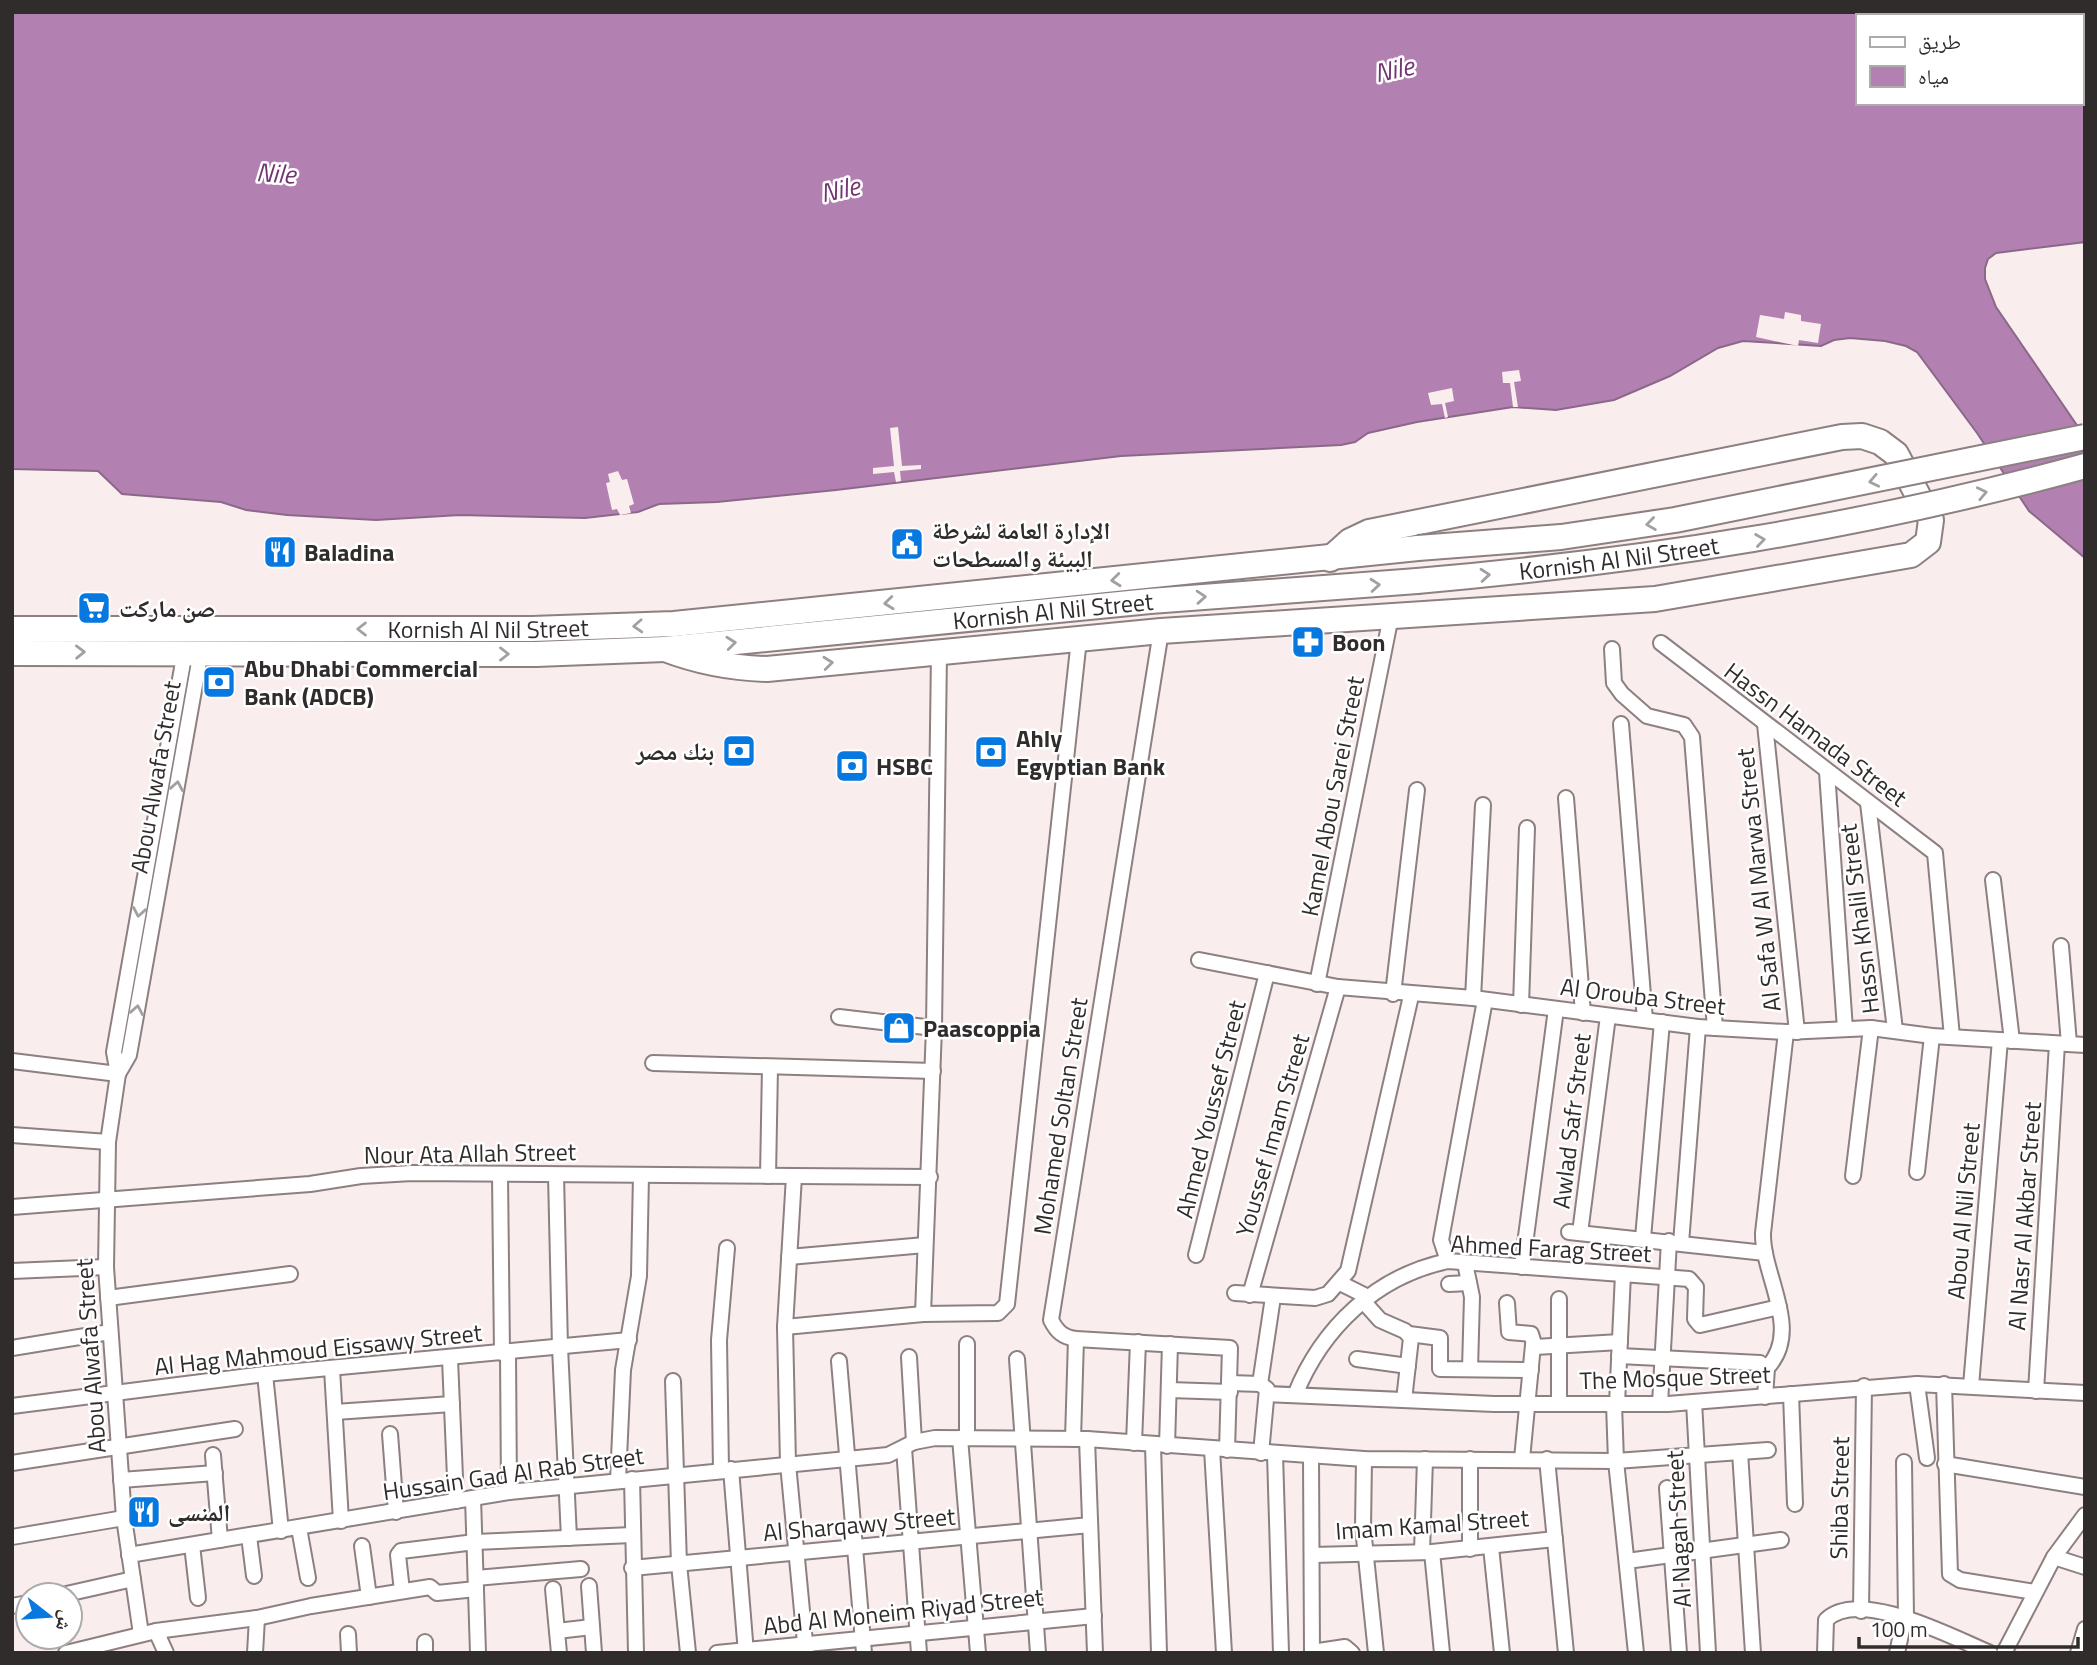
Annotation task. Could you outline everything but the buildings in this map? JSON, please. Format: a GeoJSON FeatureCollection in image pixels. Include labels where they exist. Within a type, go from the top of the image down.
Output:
{"type":"FeatureCollection","features":[{"type":"Feature","properties":{"kind":"highway"},"geometry":{"type":"LineString","coordinates":[[665,649],[698,661],[732,668],[767,669],[1161,631],[1655,599],[1910,555],[1928,542],[1931,520],[1896,454],[1880,442],[1862,436],[1842,437],[1369,532],[1350,541],[1330,559]]}},
{"type":"Feature","properties":{"kind":"highway","name":"Kornish Al Nil Street"},"geometry":{"type":"LineString","coordinates":[[12,629],[532,629],[674,624],[1418,548],[1561,537],[1675,520],[2085,437]]}},
{"type":"Feature","properties":{"kind":"highway","name":"Kornish Al Nil Street"},"geometry":{"type":"LineString","coordinates":[[12,653],[193,651],[536,654],[665,649],[1150,601],[1553,569],[1771,538],[1999,489],[2085,466]]}},
{"type":"Feature","properties":{"kind":"highway"},"geometry":{"type":"LineString","coordinates":[[1113,635],[1150,601]]}},
{"type":"Feature","properties":{"kind":"street","name":"Kamel Abou Sarei Street"},"geometry":{"type":"LineString","coordinates":[[1317,984],[1391,616]]}},
{"type":"Feature","properties":{"kind":"street","name":"Mohamed Soltan Street"},"geometry":{"type":"LineString","coordinates":[[1076,1339],[1065,1337],[1056,1330],[1051,1320],[1052,1309],[1161,631]]}},
{"type":"Feature","properties":{"kind":"street"},"geometry":{"type":"LineString","coordinates":[[785,1327],[923,1314],[998,1313],[1007,1304],[1079,639]]}},
{"type":"Feature","properties":{"kind":"street","name":"Hassn Hamada Street"},"geometry":{"type":"LineString","coordinates":[[1661,643],[1932,850],[1937,863],[1952,1037]]}},
{"type":"Feature","properties":{"kind":"street"},"geometry":{"type":"LineString","coordinates":[[1612,649],[1614,683],[1622,694],[1647,716],[1684,725],[1692,737],[1715,1028]]}},
{"type":"Feature","properties":{"kind":"street","name":"Abou Alwafa Street"},"geometry":{"type":"LineString","coordinates":[[141,1634],[124,1518],[110,1332],[105,1201],[108,1142],[118,1074],[114,1052],[193,651]]}},
{"type":"Feature","properties":{"kind":"street"},"geometry":{"type":"LineString","coordinates":[[923,1314],[933,1071],[939,653]]}},
{"type":"Feature","properties":{"kind":"street"},"geometry":{"type":"LineString","coordinates":[[1621,724],[1645,1020]]}},
{"type":"Feature","properties":{"kind":"street","name":"Al Safa W Al Marwa Street"},"geometry":{"type":"LineString","coordinates":[[1765,724],[1791,1032],[1763,1233],[1765,1253],[1779,1307],[1781,1350],[1767,1368]]}},
{"type":"Feature","properties":{"kind":"street"},"geometry":{"type":"LineString","coordinates":[[1827,772],[1845,1029]]}},
{"type":"Feature","properties":{"kind":"street"},"geometry":{"type":"LineString","coordinates":[[1392,994],[1417,790]]}},
{"type":"Feature","properties":{"kind":"street"},"geometry":{"type":"LineString","coordinates":[[1566,798],[1583,1013]]}},
{"type":"Feature","properties":{"kind":"street","name":"Hassn Khalil Street"},"geometry":{"type":"LineString","coordinates":[[1868,803],[1895,1030]]}},
{"type":"Feature","properties":{"kind":"street"},"geometry":{"type":"LineString","coordinates":[[1448,1261],[1443,1255],[1441,1240],[1479,999],[1483,804]]}},
{"type":"Feature","properties":{"kind":"street"},"geometry":{"type":"LineString","coordinates":[[1521,1005],[1527,828]]}},
{"type":"Feature","properties":{"kind":"street","name":"Abou Al Nil Street"},"geometry":{"type":"LineString","coordinates":[[1971,1386],[2006,1040],[1993,880]]}},
{"type":"Feature","properties":{"kind":"street","name":"Al Nasr Al Akbar Street"},"geometry":{"type":"LineString","coordinates":[[2036,1391],[2063,1044],[2061,946]]}},
{"type":"Feature","properties":{"kind":"street","name":"Al Orouba Street"},"geometry":{"type":"LineString","coordinates":[[1199,960],[1338,988],[1411,996],[1479,999],[1698,1027],[1791,1032],[1871,1028],[1932,1036],[2085,1045]]}},
{"type":"Feature","properties":{"kind":"street","name":"Ahmed Youssef Street"},"geometry":{"type":"LineString","coordinates":[[1196,1255],[1267,973]]}},
{"type":"Feature","properties":{"kind":"street","name":"Youssef Imam Street"},"geometry":{"type":"LineString","coordinates":[[1251,1294],[1338,988]]}},
{"type":"Feature","properties":{"kind":"street"},"geometry":{"type":"LineString","coordinates":[[1235,1293],[1315,1298],[1328,1294],[1340,1283],[1353,1257],[1411,996]]}},
{"type":"Feature","properties":{"kind":"street"},"geometry":{"type":"LineString","coordinates":[[1522,1267],[1556,1009]]}},
{"type":"Feature","properties":{"kind":"street","name":"Awlad Safr Street"},"geometry":{"type":"LineString","coordinates":[[1608,1016],[1574,1232],[1643,1238]]}},
{"type":"Feature","properties":{"kind":"street"},"geometry":{"type":"LineString","coordinates":[[839,1017],[934,1028]]}},
{"type":"Feature","properties":{"kind":"street"},"geometry":{"type":"LineString","coordinates":[[1662,1023],[1643,1238],[1765,1253]]}},
{"type":"Feature","properties":{"kind":"street"},"geometry":{"type":"LineString","coordinates":[[1660,1404],[1666,1278],[1675,1242],[1698,1027]]}},
{"type":"Feature","properties":{"kind":"street"},"geometry":{"type":"LineString","coordinates":[[1853,1176],[1871,1028]]}},
{"type":"Feature","properties":{"kind":"street"},"geometry":{"type":"LineString","coordinates":[[1917,1172],[1932,1036]]}},
{"type":"Feature","properties":{"kind":"street"},"geometry":{"type":"LineString","coordinates":[[12,1060],[118,1074]]}},
{"type":"Feature","properties":{"kind":"street"},"geometry":{"type":"LineString","coordinates":[[653,1063],[933,1071]]}},
{"type":"Feature","properties":{"kind":"street"},"geometry":{"type":"LineString","coordinates":[[768,1175],[770,1067]]}},
{"type":"Feature","properties":{"kind":"street"},"geometry":{"type":"LineString","coordinates":[[12,1135],[108,1142]]}},
{"type":"Feature","properties":{"kind":"street","name":"Nour Ata Allah Street"},"geometry":{"type":"LineString","coordinates":[[12,1207],[310,1184],[374,1175],[930,1177]]}},
{"type":"Feature","properties":{"kind":"street"},"geometry":{"type":"LineString","coordinates":[[500,1175],[509,1492]]}},
{"type":"Feature","properties":{"kind":"street"},"geometry":{"type":"LineString","coordinates":[[556,1175],[560,1347],[569,1538]]}},
{"type":"Feature","properties":{"kind":"street"},"geometry":{"type":"LineString","coordinates":[[636,1653],[632,1535],[625,1480],[623,1370],[639,1276],[641,1175]]}},
{"type":"Feature","properties":{"kind":"street"},"geometry":{"type":"LineString","coordinates":[[794,1176],[785,1327],[788,1464],[805,1648]]}},
{"type":"Feature","properties":{"kind":"street"},"geometry":{"type":"LineString","coordinates":[[789,1257],[925,1245]]}},
{"type":"Feature","properties":{"kind":"street"},"geometry":{"type":"LineString","coordinates":[[727,1248],[719,1340],[726,1470],[738,1558],[746,1651]]}},
{"type":"Feature","properties":{"kind":"street","name":"Ahmed Farag Street"},"geometry":{"type":"LineString","coordinates":[[1295,1395],[1313,1357],[1366,1299],[1401,1276],[1419,1268],[1448,1261],[1689,1279],[1695,1284],[1695,1319],[1700,1325],[1779,1307]]}},
{"type":"Feature","properties":{"kind":"street"},"geometry":{"type":"LineString","coordinates":[[1465,1262],[1469,1283],[1470,1369]]}},
{"type":"Feature","properties":{"kind":"street"},"geometry":{"type":"LineString","coordinates":[[12,1271],[106,1267]]}},
{"type":"Feature","properties":{"kind":"street"},"geometry":{"type":"LineString","coordinates":[[108,1298],[290,1274]]}},
{"type":"Feature","properties":{"kind":"street"},"geometry":{"type":"LineString","coordinates":[[1623,1274],[1615,1404],[1616,1461],[1636,1653]]}},
{"type":"Feature","properties":{"kind":"street"},"geometry":{"type":"LineString","coordinates":[[1340,1283],[1366,1299],[1380,1320],[1409,1334],[1440,1338],[1440,1369],[1531,1370]]}},
{"type":"Feature","properties":{"kind":"street"},"geometry":{"type":"LineString","coordinates":[[1449,1284],[1469,1283]]}},
{"type":"Feature","properties":{"kind":"street"},"geometry":{"type":"LineString","coordinates":[[1273,1297],[1263,1389],[1281,1653]]}},
{"type":"Feature","properties":{"kind":"street"},"geometry":{"type":"LineString","coordinates":[[1559,1299],[1559,1404]]}},
{"type":"Feature","properties":{"kind":"street"},"geometry":{"type":"LineString","coordinates":[[1507,1303],[1509,1332],[1531,1334],[1533,1345],[1522,1459]]}},
{"type":"Feature","properties":{"kind":"street"},"geometry":{"type":"LineString","coordinates":[[12,1348],[110,1332]]}},
{"type":"Feature","properties":{"kind":"street"},"geometry":{"type":"LineString","coordinates":[[1404,1400],[1411,1343],[1409,1334]]}},
{"type":"Feature","properties":{"kind":"street"},"geometry":{"type":"LineString","coordinates":[[1095,1653],[1090,1525],[1080,1439],[1076,1339],[1230,1348],[1227,1450]]}},
{"type":"Feature","properties":{"kind":"street","name":"Al Hag Mahmoud Eissawy Street"},"geometry":{"type":"LineString","coordinates":[[12,1406],[265,1374],[450,1359],[629,1340]]}},
{"type":"Feature","properties":{"kind":"street"},"geometry":{"type":"LineString","coordinates":[[1134,1443],[1138,1342]]}},
{"type":"Feature","properties":{"kind":"street"},"geometry":{"type":"LineString","coordinates":[[967,1344],[963,1438],[978,1653]]}},
{"type":"Feature","properties":{"kind":"street"},"geometry":{"type":"LineString","coordinates":[[1159,1653],[1160,1445],[1169,1390],[1170,1344]]}},
{"type":"Feature","properties":{"kind":"street"},"geometry":{"type":"LineString","coordinates":[[1533,1345],[1619,1349],[1661,1358],[1760,1363],[1767,1368],[1765,1397]]}},
{"type":"Feature","properties":{"kind":"street"},"geometry":{"type":"LineString","coordinates":[[909,1357],[912,1542],[919,1653]]}},
{"type":"Feature","properties":{"kind":"street"},"geometry":{"type":"LineString","coordinates":[[450,1359],[456,1501]]}},
{"type":"Feature","properties":{"kind":"street"},"geometry":{"type":"LineString","coordinates":[[1017,1359],[1038,1653]]}},
{"type":"Feature","properties":{"kind":"street"},"geometry":{"type":"LineString","coordinates":[[1357,1359],[1408,1366]]}},
{"type":"Feature","properties":{"kind":"street"},"geometry":{"type":"LineString","coordinates":[[839,1362],[864,1653]]}},
{"type":"Feature","properties":{"kind":"street"},"geometry":{"type":"LineString","coordinates":[[332,1369],[341,1521]]}},
{"type":"Feature","properties":{"kind":"street"},"geometry":{"type":"LineString","coordinates":[[265,1374],[281,1531]]}},
{"type":"Feature","properties":{"kind":"street"},"geometry":{"type":"LineString","coordinates":[[673,1381],[679,1564],[688,1653]]}},
{"type":"Feature","properties":{"kind":"street"},"geometry":{"type":"LineString","coordinates":[[1917,1384],[1927,1458]]}},
{"type":"Feature","properties":{"kind":"street","name":"The Mosque Street"},"geometry":{"type":"LineString","coordinates":[[1230,1388],[1263,1389],[1295,1395],[1528,1404],[1660,1404],[1765,1397],[1864,1386],[1917,1384],[2085,1393]]}},
{"type":"Feature","properties":{"kind":"street"},"geometry":{"type":"LineString","coordinates":[[1944,1384],[1950,1574],[1960,1580],[2035,1592]]}},
{"type":"Feature","properties":{"kind":"street","name":"Shiba Street"},"geometry":{"type":"LineString","coordinates":[[1861,1611],[1864,1386]]}},
{"type":"Feature","properties":{"kind":"street"},"geometry":{"type":"LineString","coordinates":[[1169,1390],[1230,1388]]}},
{"type":"Feature","properties":{"kind":"street"},"geometry":{"type":"LineString","coordinates":[[1791,1394],[1795,1503]]}},
{"type":"Feature","properties":{"kind":"street","name":"Al Nagah Street"},"geometry":{"type":"LineString","coordinates":[[1695,1402],[1708,1653]]}},
{"type":"Feature","properties":{"kind":"street"},"geometry":{"type":"LineString","coordinates":[[335,1412],[452,1404]]}},
{"type":"Feature","properties":{"kind":"street"},"geometry":{"type":"LineString","coordinates":[[12,1463],[236,1429]]}},
{"type":"Feature","properties":{"kind":"street"},"geometry":{"type":"LineString","coordinates":[[390,1434],[396,1512]]}},
{"type":"Feature","properties":{"kind":"street","name":"Hussain Gad Al Rab Street"},"geometry":{"type":"LineString","coordinates":[[129,1555],[509,1492],[888,1455],[909,1445],[963,1438],[1080,1439],[1364,1459],[1616,1461],[1768,1450]]}},
{"type":"Feature","properties":{"kind":"street"},"geometry":{"type":"LineString","coordinates":[[1212,1449],[1224,1653]]}},
{"type":"Feature","properties":{"kind":"street"},"geometry":{"type":"LineString","coordinates":[[1740,1452],[1754,1653]]}},
{"type":"Feature","properties":{"kind":"street"},"geometry":{"type":"LineString","coordinates":[[213,1455],[220,1540]]}},
{"type":"Feature","properties":{"kind":"street"},"geometry":{"type":"LineString","coordinates":[[1311,1456],[1312,1652],[1345,1647],[1352,1653]]}},
{"type":"Feature","properties":{"kind":"street"},"geometry":{"type":"LineString","coordinates":[[1364,1459],[1362,1505],[1376,1653]]}},
{"type":"Feature","properties":{"kind":"street"},"geometry":{"type":"LineString","coordinates":[[1425,1459],[1427,1552],[1442,1653]]}},
{"type":"Feature","properties":{"kind":"street"},"geometry":{"type":"LineString","coordinates":[[1470,1459],[1470,1549]]}},
{"type":"Feature","properties":{"kind":"street"},"geometry":{"type":"LineString","coordinates":[[1547,1459],[1566,1653]]}},
{"type":"Feature","properties":{"kind":"street"},"geometry":{"type":"LineString","coordinates":[[1897,1653],[1906,1617],[1904,1462]]}},
{"type":"Feature","properties":{"kind":"street"},"geometry":{"type":"LineString","coordinates":[[1945,1464],[2085,1487]]}},
{"type":"Feature","properties":{"kind":"street"},"geometry":{"type":"LineString","coordinates":[[121,1480],[215,1473]]}},
{"type":"Feature","properties":{"kind":"street"},"geometry":{"type":"LineString","coordinates":[[1667,1488],[1679,1653]]}},
{"type":"Feature","properties":{"kind":"street"},"geometry":{"type":"LineString","coordinates":[[473,1498],[478,1653]]}},
{"type":"Feature","properties":{"kind":"street"},"geometry":{"type":"LineString","coordinates":[[2004,1653],[2054,1557],[2085,1515]]}},
{"type":"Feature","properties":{"kind":"street"},"geometry":{"type":"LineString","coordinates":[[12,1537],[124,1518]]}},
{"type":"Feature","properties":{"kind":"street","name":"Al Sharqawy Street"},"geometry":{"type":"LineString","coordinates":[[632,1568],[1090,1525]]}},
{"type":"Feature","properties":{"kind":"street"},"geometry":{"type":"LineString","coordinates":[[299,1528],[308,1578]]}},
{"type":"Feature","properties":{"kind":"street"},"geometry":{"type":"LineString","coordinates":[[402,1591],[400,1551],[475,1542],[632,1535]]}},
{"type":"Feature","properties":{"kind":"street"},"geometry":{"type":"LineString","coordinates":[[249,1536],[254,1576]]}},
{"type":"Feature","properties":{"kind":"street","name":"Imam Kamal Street"},"geometry":{"type":"LineString","coordinates":[[1312,1555],[1427,1552],[1555,1539]]}},
{"type":"Feature","properties":{"kind":"street"},"geometry":{"type":"LineString","coordinates":[[1627,1561],[1781,1539]]}},
{"type":"Feature","properties":{"kind":"street"},"geometry":{"type":"LineString","coordinates":[[192,1545],[198,1598]]}},
{"type":"Feature","properties":{"kind":"street"},"geometry":{"type":"LineString","coordinates":[[362,1546],[369,1597]]}},
{"type":"Feature","properties":{"kind":"street"},"geometry":{"type":"LineString","coordinates":[[1491,1546],[1502,1653]]}},
{"type":"Feature","properties":{"kind":"street"},"geometry":{"type":"LineString","coordinates":[[2054,1557],[2085,1567]]}},
{"type":"Feature","properties":{"kind":"street"},"geometry":{"type":"LineString","coordinates":[[66,1653],[103,1647],[156,1631],[257,1618],[402,1591],[432,1587],[437,1593],[476,1583],[581,1569]]}},
{"type":"Feature","properties":{"kind":"street"},"geometry":{"type":"LineString","coordinates":[[84,1590],[133,1579]]}},
{"type":"Feature","properties":{"kind":"street"},"geometry":{"type":"LineString","coordinates":[[589,1586],[594,1653]]}},
{"type":"Feature","properties":{"kind":"street"},"geometry":{"type":"LineString","coordinates":[[553,1589],[559,1653]]}},
{"type":"Feature","properties":{"kind":"street"},"geometry":{"type":"LineString","coordinates":[[1825,1653],[1826,1620],[1834,1613],[1861,1611],[1906,1617],[1990,1653]]}},
{"type":"Feature","properties":{"kind":"street","name":"Abd Al Moneim Riyad Street"},"geometry":{"type":"LineString","coordinates":[[717,1653],[805,1648],[863,1637],[1094,1616]]}},
{"type":"Feature","properties":{"kind":"street"},"geometry":{"type":"LineString","coordinates":[[256,1653],[257,1618]]}},
{"type":"Feature","properties":{"kind":"street"},"geometry":{"type":"LineString","coordinates":[[557,1631],[592,1628]]}},
{"type":"Feature","properties":{"kind":"street"},"geometry":{"type":"LineString","coordinates":[[2078,1653],[2085,1629]]}},
{"type":"Feature","properties":{"kind":"street"},"geometry":{"type":"LineString","coordinates":[[156,1631],[166,1653]]}},
{"type":"Feature","properties":{"kind":"street"},"geometry":{"type":"LineString","coordinates":[[348,1634],[349,1653]]}},
{"type":"Feature","properties":{"kind":"street"},"geometry":{"type":"LineString","coordinates":[[1950,1653],[1951,1636]]}},
{"type":"Feature","properties":{"kind":"water","name":"Nile"},"geometry":{"type":"Polygon","coordinates":[[[12,12],[2085,12],[2085,242],[1996,253],[1988,259],[1985,279],[1996,307],[2085,437],[2085,558],[2029,511],[1977,433],[1917,352],[1885,341],[1850,338],[1834,340],[1821,346],[1743,341],[1718,348],[1670,376],[1614,400],[1556,410],[1513,407],[1417,422],[1368,433],[1355,442],[1341,445],[1121,456],[836,490],[717,502],[659,504],[638,512],[585,518],[460,515],[376,520],[287,515],[246,510],[221,502],[122,494],[98,471],[12,469],[12,12]]]}},
{"type":"Feature","properties":{"kind":"pier"},"geometry":{"type":"Polygon","coordinates":[[[1785,312],[1801,315],[1801,321],[1821,324],[1818,343],[1799,340],[1798,346],[1756,337],[1760,315],[1784,319],[1785,312]]]}},
{"type":"Feature","properties":{"kind":"pier"},"geometry":{"type":"Polygon","coordinates":[[[1519,370],[1521,381],[1514,382],[1518,407],[1513,407],[1510,383],[1503,383],[1502,372],[1519,370]]]}},
{"type":"Feature","properties":{"kind":"pier"},"geometry":{"type":"Polygon","coordinates":[[[1452,388],[1454,401],[1445,403],[1448,417],[1445,418],[1442,404],[1431,405],[1428,393],[1452,388]]]}},
{"type":"Feature","properties":{"kind":"pier"},"geometry":{"type":"Polygon","coordinates":[[[898,427],[902,466],[921,465],[921,469],[900,471],[901,481],[896,482],[894,472],[873,474],[873,468],[894,466],[890,428],[898,427]]]}},
{"type":"Feature","properties":{"kind":"pier"},"geometry":{"type":"Polygon","coordinates":[[[618,471],[622,480],[627,479],[634,504],[629,506],[631,513],[620,515],[617,509],[612,510],[606,483],[610,482],[608,474],[618,471]]]}},
{"type":"Feature","properties":{"kind":"place","name":"الإدارة العامة لشرطة البيئة والمسطحات"},"geometry":{"type":"Point","coordinates":[907,544]}},
{"type":"Feature","properties":{"kind":"place","name":"Baladina"},"geometry":{"type":"Point","coordinates":[280,552]}},
{"type":"Feature","properties":{"kind":"place","name":"صن ماركت"},"geometry":{"type":"Point","coordinates":[94,608]}},
{"type":"Feature","properties":{"kind":"place","name":"Boon"},"geometry":{"type":"Point","coordinates":[1308,642]}},
{"type":"Feature","properties":{"kind":"place","name":"Abu Dhabi Commercial Bank (ADCB)"},"geometry":{"type":"Point","coordinates":[219,682]}},
{"type":"Feature","properties":{"kind":"place","name":"بنك مصر"},"geometry":{"type":"Point","coordinates":[739,751]}},
{"type":"Feature","properties":{"kind":"place","name":"Ahly Egyptian Bank"},"geometry":{"type":"Point","coordinates":[991,752]}},
{"type":"Feature","properties":{"kind":"place","name":"HSBC"},"geometry":{"type":"Point","coordinates":[852,766]}},
{"type":"Feature","properties":{"kind":"place","name":"Paascoppia"},"geometry":{"type":"Point","coordinates":[899,1028]}},
{"type":"Feature","properties":{"kind":"place","name":"المنسى"},"geometry":{"type":"Point","coordinates":[144,1512]}}]}
